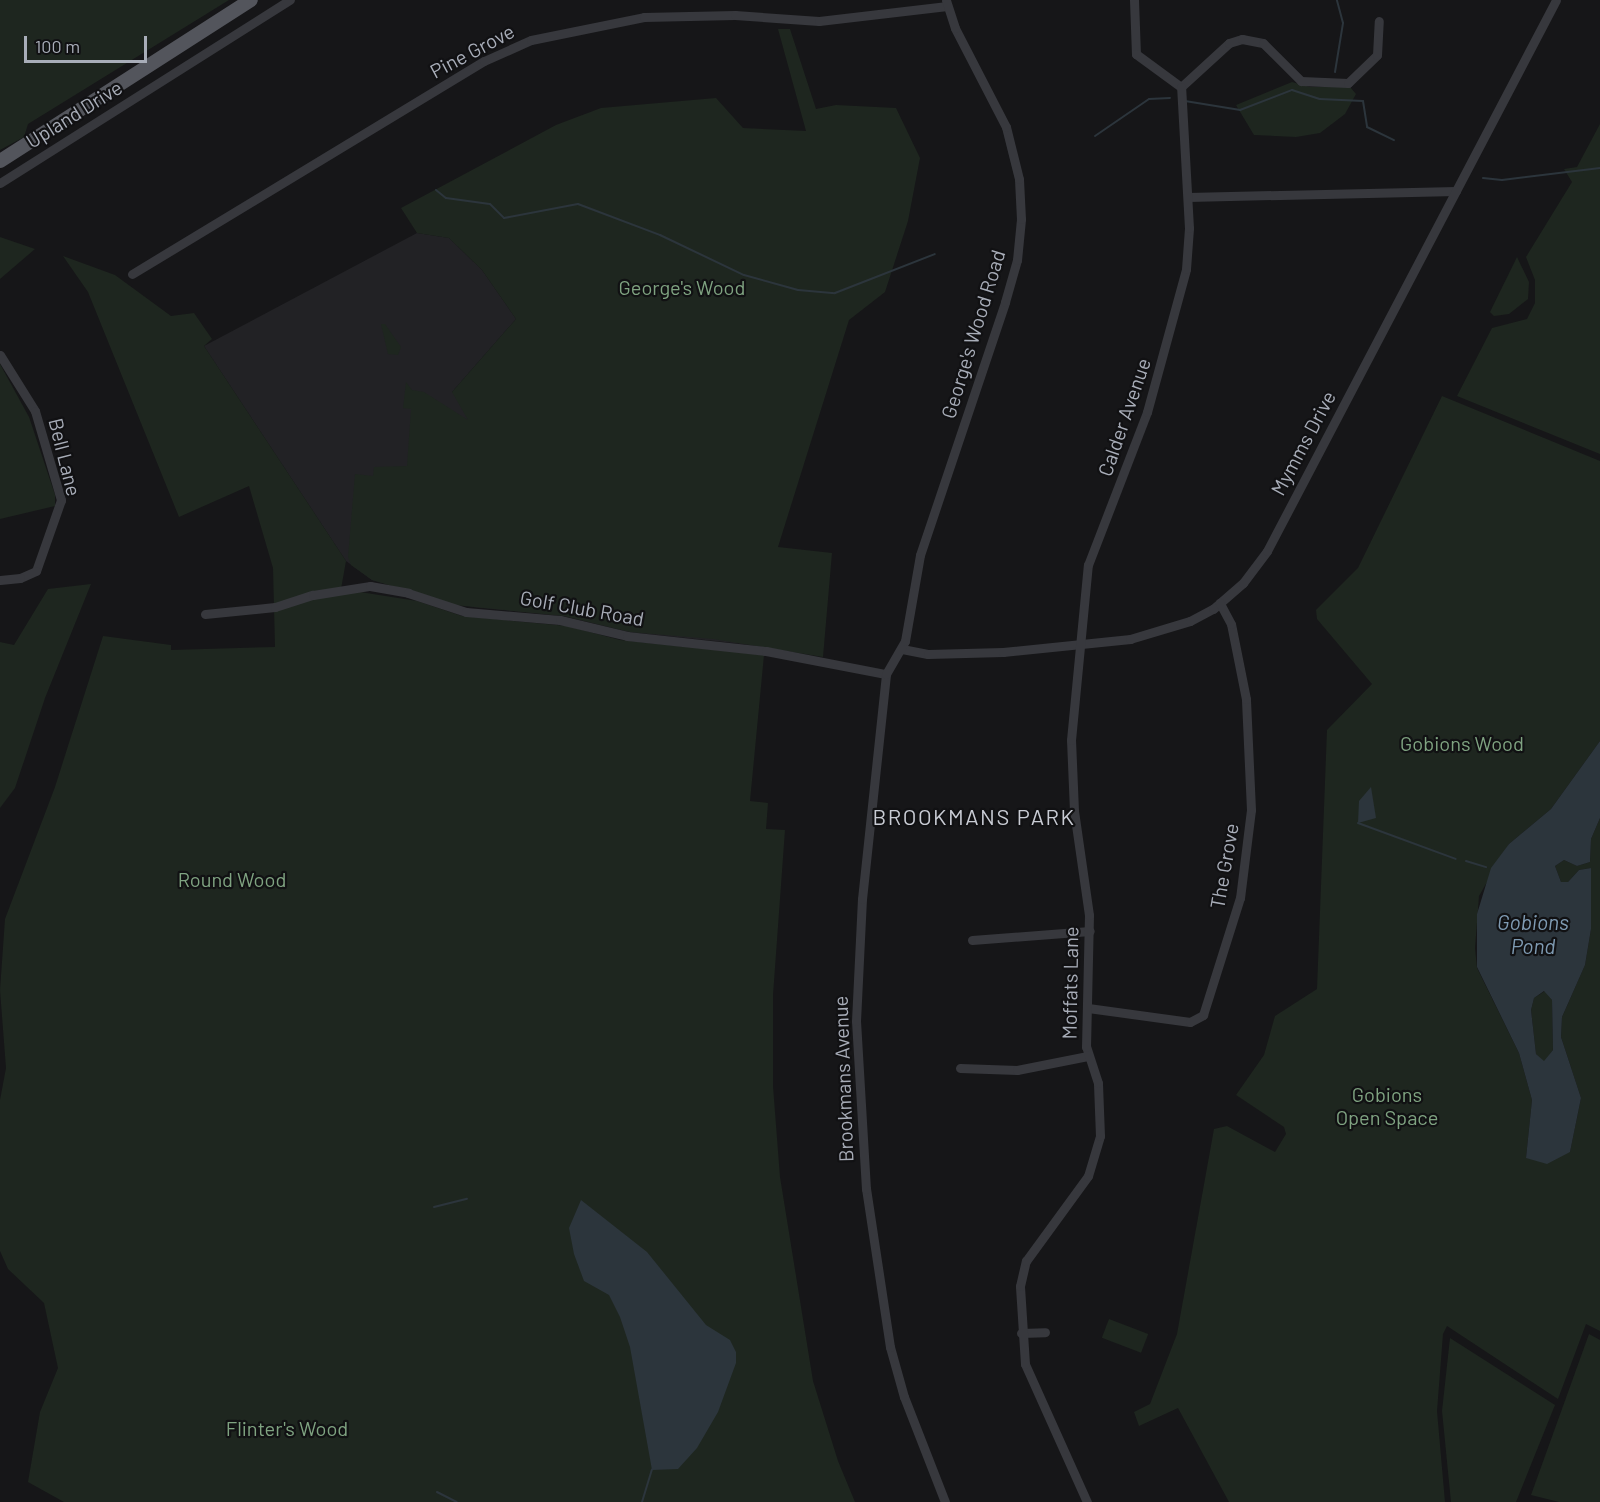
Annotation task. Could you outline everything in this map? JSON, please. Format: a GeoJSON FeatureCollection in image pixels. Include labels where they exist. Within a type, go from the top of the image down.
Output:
{"type":"FeatureCollection","features":[{"type":"Feature","properties":{"kind":"main road"},"geometry":{"type":"LineString","coordinates":[[0,161],[251,0]]}},
{"type":"Feature","properties":{"kind":"street","name":"Upland Drive"},"geometry":{"type":"LineString","coordinates":[[0,183],[290,0]]}},
{"type":"Feature","properties":{"kind":"street"},"geometry":{"type":"LineString","coordinates":[[1134,0],[1136,54],[1181,87],[1229,43],[1247,39],[1263,43],[1301,81],[1348,83],[1377,55],[1379,21]]}},
{"type":"Feature","properties":{"kind":"street","name":"Mymms Drive"},"geometry":{"type":"LineString","coordinates":[[902,649],[928,654],[1080,646],[1159,632],[1220,603],[1243,583],[1267,551],[1556,0]]}},
{"type":"Feature","properties":{"kind":"street","name":"Pine Grove"},"geometry":{"type":"LineString","coordinates":[[132,274],[484,60],[531,40],[645,17],[735,15],[819,21],[947,3]]}},
{"type":"Feature","properties":{"kind":"street","name":"George's Wood Road"},"geometry":{"type":"LineString","coordinates":[[902,649],[920,555],[1002,312],[1017,260],[1021,219],[1019,179],[1005,127],[967,54],[947,3]]}},
{"type":"Feature","properties":{"kind":"street","name":"Calder Avenue"},"geometry":{"type":"LineString","coordinates":[[1080,646],[1088,565],[1147,412],[1182,288],[1190,228],[1181,87]]}},
{"type":"Feature","properties":{"kind":"street"},"geometry":{"type":"LineString","coordinates":[[1188,197],[1456,191]]}},
{"type":"Feature","properties":{"kind":"street","name":"Bell Lane"},"geometry":{"type":"LineString","coordinates":[[0,355],[34,411],[61,500],[36,571],[20,578],[0,580]]}},
{"type":"Feature","properties":{"kind":"street","name":"Golf Club Road"},"geometry":{"type":"LineString","coordinates":[[206,614],[275,607],[313,595],[370,586],[408,593],[466,612],[560,620],[627,636],[756,650],[886,674]]}},
{"type":"Feature","properties":{"kind":"street","name":"The Grove"},"geometry":{"type":"LineString","coordinates":[[1088,1008],[1190,1022],[1203,1015],[1240,898],[1251,810],[1246,699],[1231,624],[1220,603]]}},
{"type":"Feature","properties":{"kind":"street","name":"Moffats Lane"},"geometry":{"type":"LineString","coordinates":[[1080,646],[1071,784],[1090,931],[1088,1056],[1101,1103],[1096,1159],[1082,1187],[1026,1261],[1020,1286],[1020,1333],[1031,1380],[1087,1502]]}},
{"type":"Feature","properties":{"kind":"street","name":"Brookmans Avenue"},"geometry":{"type":"LineString","coordinates":[[902,649],[886,674],[859,945],[856,1021],[859,1105],[873,1240],[891,1347],[904,1397],[945,1502]]}},
{"type":"Feature","properties":{"kind":"street"},"geometry":{"type":"LineString","coordinates":[[972,940],[1090,931]]}},
{"type":"Feature","properties":{"kind":"street"},"geometry":{"type":"LineString","coordinates":[[960,1068],[1023,1069],[1088,1056]]}},
{"type":"Feature","properties":{"kind":"street"},"geometry":{"type":"LineString","coordinates":[[1020,1333],[1045,1332]]}},
{"type":"Feature","properties":{"kind":"shaded area"},"geometry":{"type":"Polygon","coordinates":[[[417,233],[449,238],[482,270],[516,319],[452,392],[753,645],[630,632],[564,616],[473,607],[372,580],[346,561],[204,346],[417,233]]]}},
{"type":"Feature","properties":{"kind":"green space"},"geometry":{"type":"Polygon","coordinates":[[[0,0],[229,0],[28,124],[24,137],[0,150],[0,0]]]}},
{"type":"Feature","properties":{"kind":"green space","name":"George's Wood"},"geometry":{"type":"Polygon","coordinates":[[[778,29],[790,29],[816,109],[836,105],[896,108],[920,158],[908,221],[885,292],[849,320],[778,547],[832,553],[823,657],[713,639],[630,632],[564,616],[454,605],[372,580],[351,565],[348,557],[355,474],[373,476],[374,467],[407,466],[411,409],[403,408],[406,382],[412,390],[424,392],[468,420],[452,392],[516,319],[482,270],[449,238],[417,233],[401,208],[556,125],[601,108],[716,98],[743,128],[806,131],[778,29]]]}},
{"type":"Feature","properties":{"kind":"green space"},"geometry":{"type":"Polygon","coordinates":[[[1292,82],[1310,87],[1350,87],[1356,94],[1345,114],[1320,133],[1296,137],[1254,135],[1236,105],[1292,82]]]}},
{"type":"Feature","properties":{"kind":"green space"},"geometry":{"type":"Polygon","coordinates":[[[1600,124],[1600,454],[1457,396],[1492,328],[1527,319],[1535,303],[1535,280],[1526,257],[1572,182],[1564,169],[1577,167],[1600,124]]]}},
{"type":"Feature","properties":{"kind":"green space"},"geometry":{"type":"Polygon","coordinates":[[[0,237],[35,249],[0,279],[0,237]]]}},
{"type":"Feature","properties":{"kind":"green space"},"geometry":{"type":"Polygon","coordinates":[[[63,256],[115,275],[171,316],[194,313],[212,339],[204,346],[346,561],[341,589],[417,601],[462,616],[567,626],[620,640],[764,655],[750,801],[768,803],[766,829],[785,830],[773,995],[773,1086],[780,1177],[813,1381],[838,1461],[855,1502],[64,1502],[28,1482],[40,1412],[58,1368],[44,1303],[8,1269],[0,1251],[0,1100],[6,1068],[0,990],[5,919],[55,787],[103,636],[171,645],[171,650],[275,647],[273,568],[249,486],[179,517],[88,292],[63,256]]]}},
{"type":"Feature","properties":{"kind":"green space"},"geometry":{"type":"Polygon","coordinates":[[[1517,257],[1529,282],[1528,299],[1509,314],[1494,316],[1490,312],[1517,257]]]}},
{"type":"Feature","properties":{"kind":"green space"},"geometry":{"type":"Polygon","coordinates":[[[381,324],[385,324],[401,347],[398,355],[388,354],[381,324]]]}},
{"type":"Feature","properties":{"kind":"green space"},"geometry":{"type":"Polygon","coordinates":[[[0,364],[29,417],[55,495],[55,506],[0,519],[0,364]]]}},
{"type":"Feature","properties":{"kind":"green space"},"geometry":{"type":"Polygon","coordinates":[[[1442,396],[1600,461],[1600,741],[1551,809],[1509,844],[1479,896],[1475,948],[1477,968],[1519,1053],[1532,1100],[1526,1158],[1570,1152],[1581,1098],[1561,1037],[1562,1017],[1585,965],[1591,929],[1591,868],[1579,870],[1568,882],[1561,882],[1555,866],[1564,860],[1577,866],[1590,862],[1591,839],[1600,818],[1600,1331],[1586,1324],[1558,1399],[1447,1326],[1443,1334],[1437,1411],[1445,1502],[1229,1502],[1178,1408],[1139,1426],[1134,1412],[1150,1404],[1177,1334],[1214,1129],[1227,1126],[1275,1152],[1286,1134],[1284,1127],[1236,1095],[1264,1055],[1275,1016],[1317,989],[1327,730],[1372,684],[1317,619],[1316,610],[1358,568],[1442,396]]]}},
{"type":"Feature","properties":{"kind":"green space"},"geometry":{"type":"Polygon","coordinates":[[[91,584],[45,698],[15,788],[0,808],[0,642],[14,645],[48,589],[91,584]]]}},
{"type":"Feature","properties":{"kind":"green space"},"geometry":{"type":"Polygon","coordinates":[[[1545,991],[1552,1000],[1553,1050],[1544,1062],[1536,1054],[1531,1010],[1534,998],[1545,991]]]}},
{"type":"Feature","properties":{"kind":"green space"},"geometry":{"type":"Polygon","coordinates":[[[1109,1319],[1148,1334],[1141,1353],[1102,1338],[1109,1319]]]}},
{"type":"Feature","properties":{"kind":"green space"},"geometry":{"type":"Polygon","coordinates":[[[1589,1334],[1600,1340],[1600,1502],[1559,1502],[1531,1495],[1589,1334]]]}},
{"type":"Feature","properties":{"kind":"green space"},"geometry":{"type":"Polygon","coordinates":[[[1450,1338],[1555,1405],[1516,1502],[1451,1502],[1442,1411],[1450,1338]]]}},
{"type":"Feature","properties":{"kind":"water","name":"Gobions Pond"},"geometry":{"type":"Polygon","coordinates":[[[1600,741],[1600,818],[1591,839],[1590,862],[1577,866],[1564,860],[1555,866],[1561,882],[1568,882],[1579,870],[1591,868],[1591,929],[1585,965],[1562,1017],[1561,1037],[1581,1098],[1570,1152],[1547,1164],[1526,1158],[1532,1100],[1519,1053],[1477,967],[1477,914],[1491,868],[1509,844],[1551,809],[1600,741]],[[1544,991],[1534,998],[1531,1010],[1536,1054],[1544,1061],[1553,1050],[1552,1000],[1544,991]]]}},
{"type":"Feature","properties":{"kind":"water"},"geometry":{"type":"Polygon","coordinates":[[[1371,787],[1376,818],[1358,823],[1359,801],[1371,787]]]}},
{"type":"Feature","properties":{"kind":"water"},"geometry":{"type":"Polygon","coordinates":[[[581,1200],[647,1252],[706,1325],[730,1340],[736,1352],[736,1363],[718,1412],[697,1448],[678,1469],[652,1470],[630,1347],[620,1317],[609,1295],[584,1281],[574,1254],[569,1228],[581,1200]]]}},
{"type":"Feature","properties":{"kind":"waterway"},"geometry":{"type":"LineString","coordinates":[[1335,72],[1343,23],[1337,0]]}},
{"type":"Feature","properties":{"kind":"waterway"},"geometry":{"type":"LineString","coordinates":[[1185,101],[1240,110],[1292,90],[1320,99],[1363,101],[1367,127],[1394,140]]}},
{"type":"Feature","properties":{"kind":"waterway"},"geometry":{"type":"LineString","coordinates":[[1095,136],[1149,99],[1170,98]]}},
{"type":"Feature","properties":{"kind":"waterway"},"geometry":{"type":"LineString","coordinates":[[1483,178],[1502,180],[1600,168]]}},
{"type":"Feature","properties":{"kind":"waterway"},"geometry":{"type":"LineString","coordinates":[[436,190],[446,198],[490,204],[504,218],[578,204],[660,235],[744,275],[798,290],[835,293],[935,254]]}},
{"type":"Feature","properties":{"kind":"waterway"},"geometry":{"type":"LineString","coordinates":[[1358,823],[1456,859]]}},
{"type":"Feature","properties":{"kind":"waterway"},"geometry":{"type":"LineString","coordinates":[[1466,861],[1486,867]]}},
{"type":"Feature","properties":{"kind":"waterway"},"geometry":{"type":"LineString","coordinates":[[434,1207],[467,1199]]}},
{"type":"Feature","properties":{"kind":"waterway"},"geometry":{"type":"LineString","coordinates":[[642,1502],[652,1470]]}},
{"type":"Feature","properties":{"kind":"waterway"},"geometry":{"type":"LineString","coordinates":[[437,1492],[457,1502]]}},
{"type":"Feature","properties":{"kind":"district","name":"BROOKMANS PARK"},"geometry":{"type":"Point","coordinates":[974,817]}},
{"type":"Feature","properties":{"kind":"park label","name":"Gobions Wood"},"geometry":{"type":"Point","coordinates":[1462,743]}},
{"type":"Feature","properties":{"kind":"park label","name":"Round Wood"},"geometry":{"type":"Point","coordinates":[232,879]}},
{"type":"Feature","properties":{"kind":"park label","name":"Gobions Open Space"},"geometry":{"type":"Point","coordinates":[1387,1106]}},
{"type":"Feature","properties":{"kind":"park label","name":"Flinter's Wood"},"geometry":{"type":"Point","coordinates":[287,1428]}}]}
